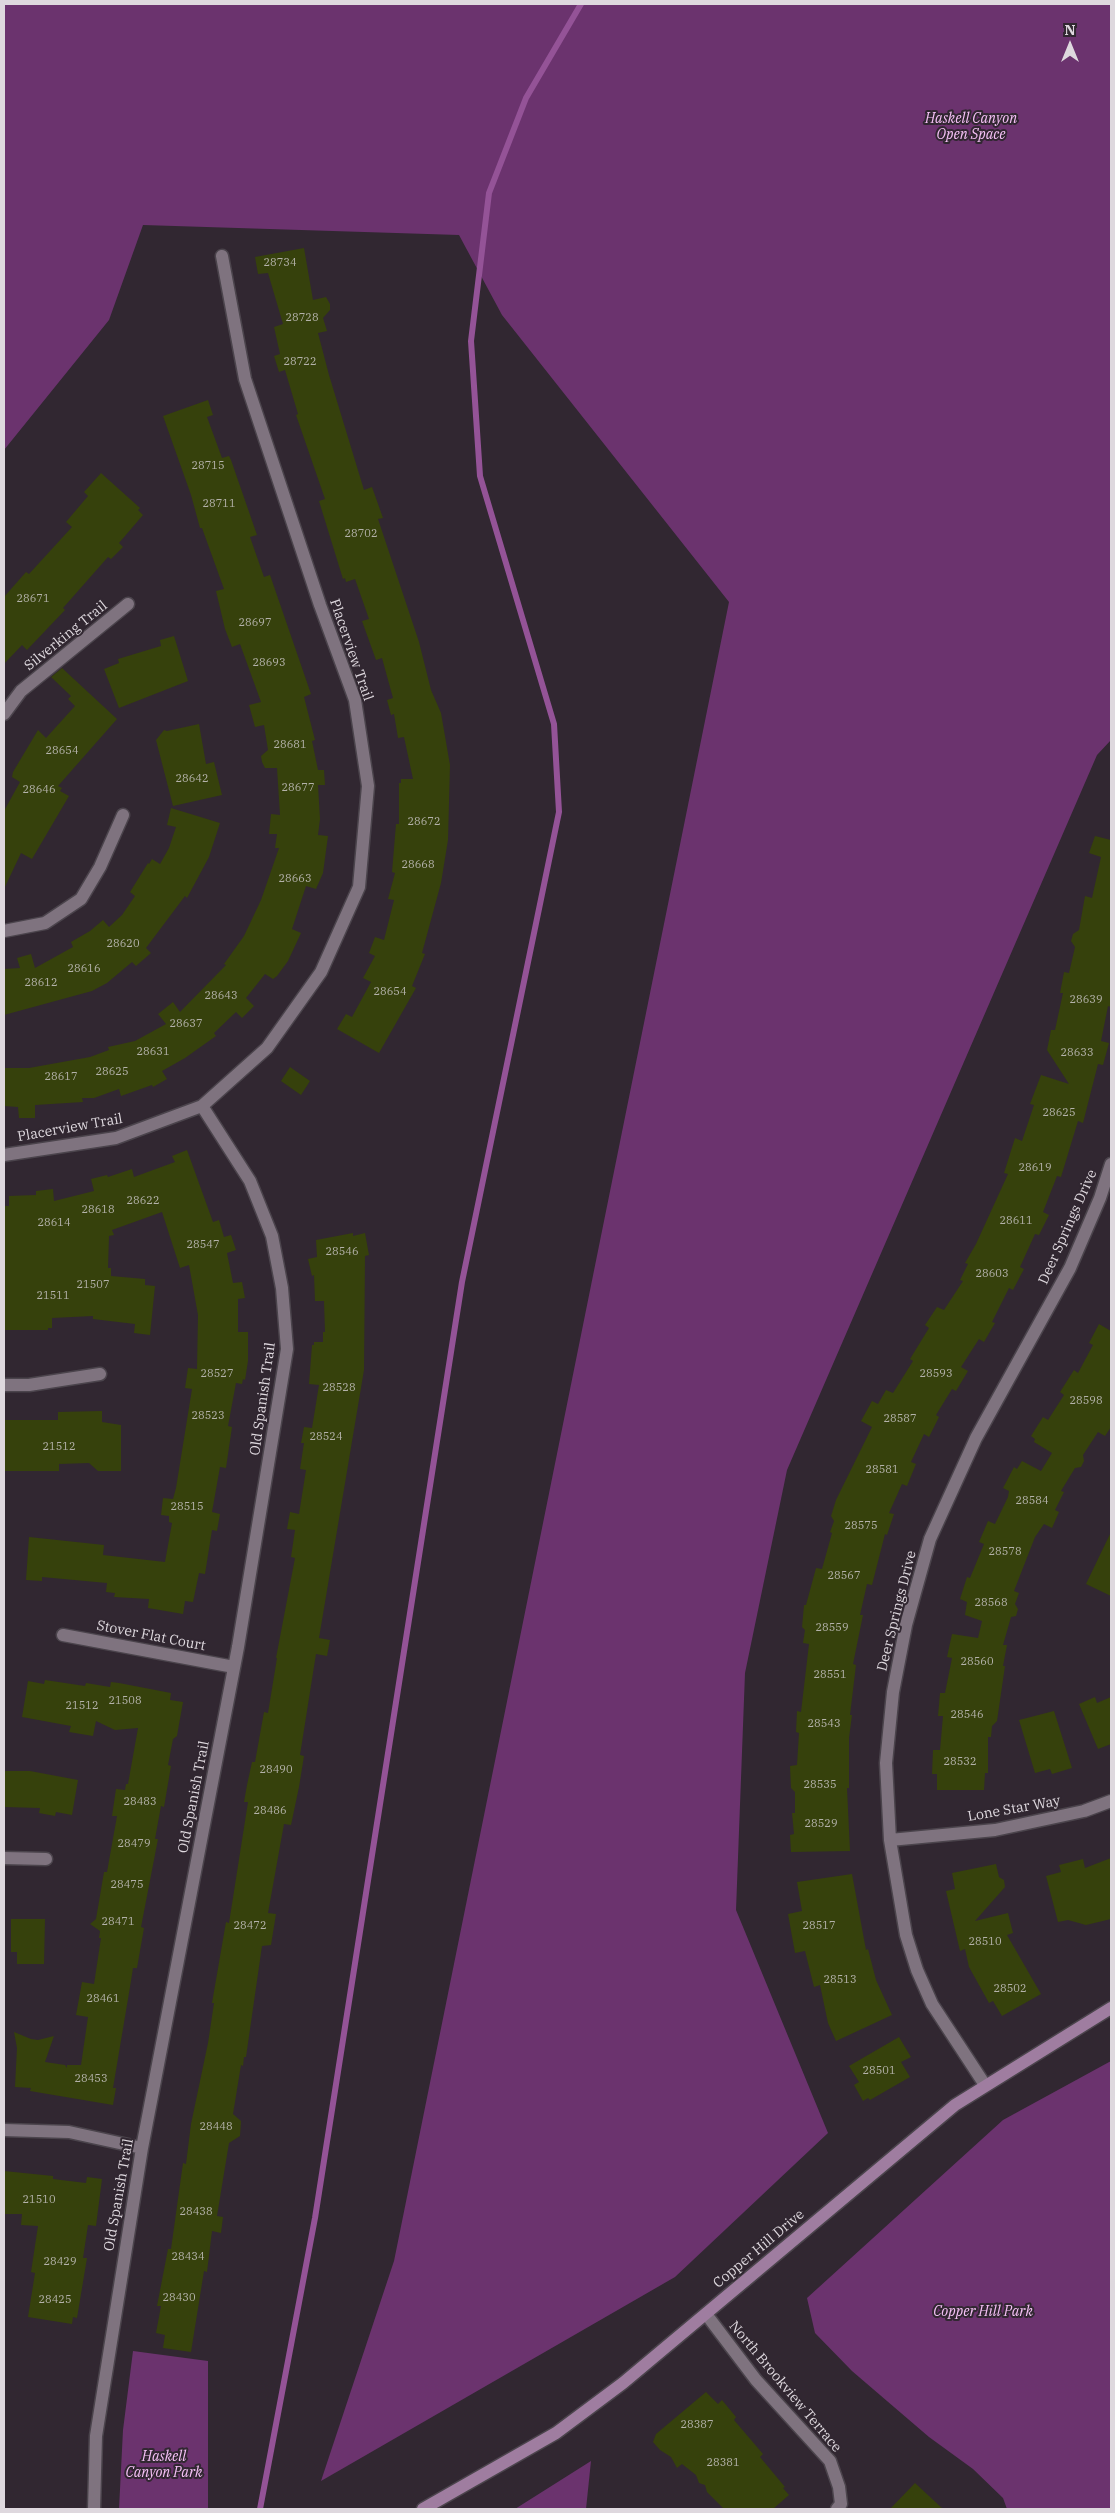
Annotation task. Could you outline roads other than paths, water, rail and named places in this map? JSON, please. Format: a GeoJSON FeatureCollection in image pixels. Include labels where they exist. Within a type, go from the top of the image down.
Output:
{"type":"FeatureCollection","features":[{"type":"Feature","properties":{"kind":"main road","name":"Copper Hill Drive"},"geometry":{"type":"LineString","coordinates":[[423,2509],[556,2433],[623,2382],[706,2314],[947,2111],[985,2085],[1111,2008]]}},
{"type":"Feature","properties":{"kind":"street","name":"Placerview Trail"},"geometry":{"type":"LineString","coordinates":[[4,1155],[116,1138],[202,1106],[267,1048],[321,972],[359,887],[368,786],[355,700],[320,605],[245,379],[222,256]]}},
{"type":"Feature","properties":{"kind":"street","name":"Silverking Trail"},"geometry":{"type":"LineString","coordinates":[[4,714],[21,691],[128,604]]}},
{"type":"Feature","properties":{"kind":"street"},"geometry":{"type":"LineString","coordinates":[[4,931],[45,923],[82,898],[100,866],[123,815]]}},
{"type":"Feature","properties":{"kind":"street","name":"Old Spanish Trail"},"geometry":{"type":"LineString","coordinates":[[94,2509],[96,2436],[142,2148],[234,1667],[287,1349],[282,1288],[272,1236],[250,1181],[202,1106]]}},
{"type":"Feature","properties":{"kind":"street","name":"Deer Springs Drive"},"geometry":{"type":"LineString","coordinates":[[985,2085],[937,2012],[917,1970],[906,1935],[890,1840],[886,1763],[893,1692],[906,1625],[930,1539],[976,1438],[1070,1268],[1100,1198],[1111,1164]]}},
{"type":"Feature","properties":{"kind":"street"},"geometry":{"type":"LineString","coordinates":[[4,1385],[29,1385],[100,1374]]}},
{"type":"Feature","properties":{"kind":"street","name":"Stover Flat Court"},"geometry":{"type":"LineString","coordinates":[[63,1635],[234,1667]]}},
{"type":"Feature","properties":{"kind":"street","name":"Lone Star Way"},"geometry":{"type":"LineString","coordinates":[[890,1840],[995,1830],[1084,1811],[1111,1801]]}},
{"type":"Feature","properties":{"kind":"street"},"geometry":{"type":"LineString","coordinates":[[4,1858],[46,1859]]}},
{"type":"Feature","properties":{"kind":"street"},"geometry":{"type":"LineString","coordinates":[[4,2130],[69,2132],[142,2148]]}},
{"type":"Feature","properties":{"kind":"street","name":"North Brookview Terrace"},"geometry":{"type":"LineString","coordinates":[[706,2314],[756,2380],[830,2461],[839,2487],[841,2504],[837,2509]]}},
{"type":"Feature","properties":{"kind":"waterway"},"geometry":{"type":"LineString","coordinates":[[260,2509],[315,2218],[462,1282],[559,812],[554,724],[480,476],[471,341],[489,193],[526,98],[581,4]]}},
{"type":"Feature","properties":{"kind":"park label","name":"Haskell Canyon Open Space"},"geometry":{"type":"Point","coordinates":[971,128]}},
{"type":"Feature","properties":{"kind":"park label","name":"Copper Hill Park"},"geometry":{"type":"Point","coordinates":[983,2312]}},
{"type":"Feature","properties":{"kind":"park label","name":"Haskell Canyon Park"},"geometry":{"type":"Point","coordinates":[164,2466]}}]}
